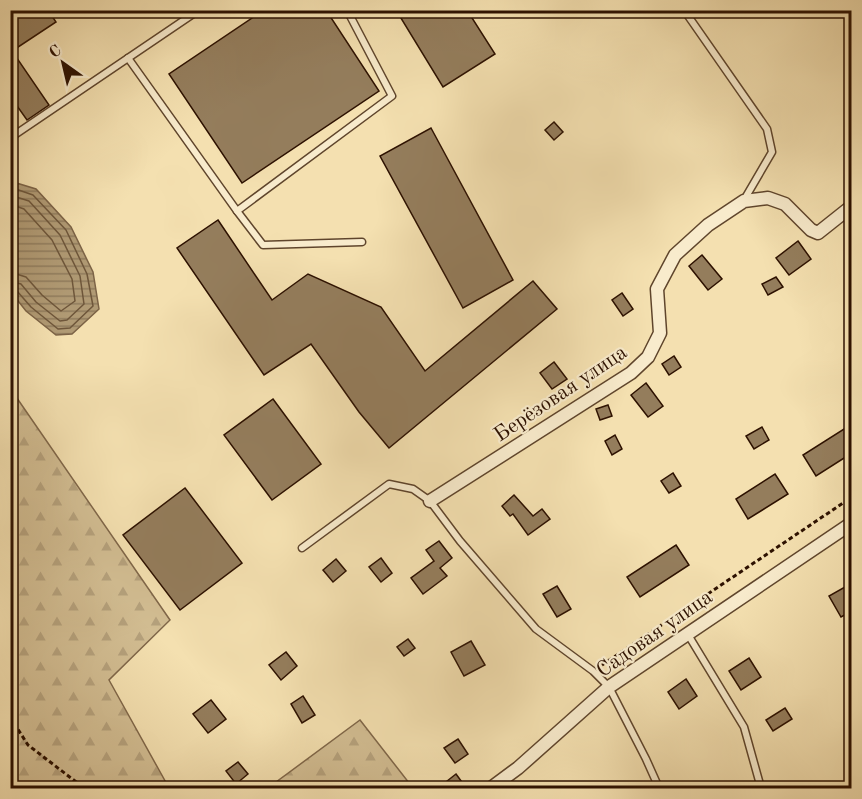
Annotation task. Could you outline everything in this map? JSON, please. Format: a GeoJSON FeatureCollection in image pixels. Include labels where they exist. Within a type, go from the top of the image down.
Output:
{"type":"FeatureCollection","features":[{"type":"Feature","properties":{"kind":"street"},"geometry":{"type":"LineString","coordinates":[[744,201],[768,198],[785,204],[811,230],[818,233],[852,206]]}},
{"type":"Feature","properties":{"kind":"street","name":"Берёзовая улица"},"geometry":{"type":"LineString","coordinates":[[430,501],[632,374],[648,357],[660,333],[657,289],[675,255],[708,225],[744,201]]}},
{"type":"Feature","properties":{"kind":"street","name":"Садовая улица"},"geometry":{"type":"LineString","coordinates":[[491,789],[609,687],[852,523]]}},
{"type":"Feature","properties":{"kind":"lane"},"geometry":{"type":"LineString","coordinates":[[10,138],[199,10]]}},
{"type":"Feature","properties":{"kind":"lane"},"geometry":{"type":"LineString","coordinates":[[237,212],[392,96],[346,10]]}},
{"type":"Feature","properties":{"kind":"lane"},"geometry":{"type":"LineString","coordinates":[[684,10],[767,129],[772,152],[744,201]]}},
{"type":"Feature","properties":{"kind":"lane"},"geometry":{"type":"LineString","coordinates":[[128,58],[263,245],[362,242]]}},
{"type":"Feature","properties":{"kind":"lane"},"geometry":{"type":"LineString","coordinates":[[302,548],[388,484],[413,489],[430,501],[460,541],[536,629],[593,671],[609,687],[659,789]]}},
{"type":"Feature","properties":{"kind":"lane"},"geometry":{"type":"LineString","coordinates":[[686,633],[744,727],[761,789]]}},
{"type":"Feature","properties":{"kind":"path"},"geometry":{"type":"LineString","coordinates":[[593,671],[852,496]]}},
{"type":"Feature","properties":{"kind":"path"},"geometry":{"type":"LineString","coordinates":[[10,717],[28,745],[84,789]]}},
{"type":"Feature","properties":{"kind":"green space"},"geometry":{"type":"Polygon","coordinates":[[[10,388],[170,620],[109,680],[169,788],[11,788],[10,388]]]}},
{"type":"Feature","properties":{"kind":"green space"},"geometry":{"type":"Polygon","coordinates":[[[360,720],[413,788],[268,788],[360,720]]]}},
{"type":"Feature","properties":{"kind":"water"},"geometry":{"type":"Polygon","coordinates":[[[10,181],[36,189],[71,227],[93,272],[99,309],[72,334],[56,335],[26,311],[11,292],[10,181]]]}},
{"type":"Feature","properties":{"kind":"building"},"geometry":{"type":"Polygon","coordinates":[[[10,10],[48,10],[56,22],[12,51],[49,105],[27,120],[10,96],[10,10]]]}},
{"type":"Feature","properties":{"kind":"building"},"geometry":{"type":"Polygon","coordinates":[[[264,10],[326,10],[379,91],[242,183],[169,74],[264,10]]]}},
{"type":"Feature","properties":{"kind":"building"},"geometry":{"type":"Polygon","coordinates":[[[396,10],[467,10],[495,54],[443,87],[396,10]]]}},
{"type":"Feature","properties":{"kind":"building"},"geometry":{"type":"Polygon","coordinates":[[[554,122],[563,132],[554,140],[545,130],[554,122]]]}},
{"type":"Feature","properties":{"kind":"building"},"geometry":{"type":"Polygon","coordinates":[[[431,128],[513,280],[463,308],[380,156],[431,128]]]}},
{"type":"Feature","properties":{"kind":"building"},"geometry":{"type":"Polygon","coordinates":[[[218,220],[272,300],[308,274],[381,307],[425,371],[533,281],[557,309],[389,448],[359,412],[311,344],[264,375],[177,248],[218,220]]]}},
{"type":"Feature","properties":{"kind":"building"},"geometry":{"type":"Polygon","coordinates":[[[798,241],[811,259],[789,275],[776,258],[798,241]]]}},
{"type":"Feature","properties":{"kind":"building"},"geometry":{"type":"Polygon","coordinates":[[[702,255],[722,279],[708,290],[689,266],[702,255]]]}},
{"type":"Feature","properties":{"kind":"building"},"geometry":{"type":"Polygon","coordinates":[[[776,277],[783,287],[768,295],[762,284],[776,277]]]}},
{"type":"Feature","properties":{"kind":"building"},"geometry":{"type":"Polygon","coordinates":[[[622,293],[633,309],[623,316],[612,300],[622,293]]]}},
{"type":"Feature","properties":{"kind":"building"},"geometry":{"type":"Polygon","coordinates":[[[674,356],[681,367],[669,375],[662,364],[674,356]]]}},
{"type":"Feature","properties":{"kind":"building"},"geometry":{"type":"Polygon","coordinates":[[[554,362],[567,379],[552,389],[540,373],[554,362]]]}},
{"type":"Feature","properties":{"kind":"building"},"geometry":{"type":"Polygon","coordinates":[[[646,383],[663,406],[648,417],[631,395],[646,383]]]}},
{"type":"Feature","properties":{"kind":"building"},"geometry":{"type":"Polygon","coordinates":[[[273,399],[321,464],[272,500],[224,435],[273,399]]]}},
{"type":"Feature","properties":{"kind":"building"},"geometry":{"type":"Polygon","coordinates":[[[608,405],[612,416],[600,420],[596,409],[608,405]]]}},
{"type":"Feature","properties":{"kind":"building"},"geometry":{"type":"Polygon","coordinates":[[[762,427],[769,440],[754,449],[746,436],[762,427]]]}},
{"type":"Feature","properties":{"kind":"building"},"geometry":{"type":"Polygon","coordinates":[[[844,429],[852,441],[852,453],[816,476],[803,455],[844,429]]]}},
{"type":"Feature","properties":{"kind":"building"},"geometry":{"type":"Polygon","coordinates":[[[615,435],[622,449],[612,455],[605,441],[615,435]]]}},
{"type":"Feature","properties":{"kind":"building"},"geometry":{"type":"Polygon","coordinates":[[[673,473],[681,486],[669,493],[661,481],[673,473]]]}},
{"type":"Feature","properties":{"kind":"building"},"geometry":{"type":"Polygon","coordinates":[[[775,474],[788,494],[748,519],[736,499],[775,474]]]}},
{"type":"Feature","properties":{"kind":"building"},"geometry":{"type":"Polygon","coordinates":[[[185,488],[242,563],[180,610],[123,535],[185,488]]]}},
{"type":"Feature","properties":{"kind":"building"},"geometry":{"type":"Polygon","coordinates":[[[514,495],[533,516],[542,509],[550,519],[528,535],[513,514],[510,516],[502,506],[514,495]]]}},
{"type":"Feature","properties":{"kind":"building"},"geometry":{"type":"Polygon","coordinates":[[[439,541],[452,558],[440,568],[447,576],[423,594],[411,578],[434,561],[426,550],[439,541]]]}},
{"type":"Feature","properties":{"kind":"building"},"geometry":{"type":"Polygon","coordinates":[[[676,545],[689,565],[640,597],[627,577],[676,545]]]}},
{"type":"Feature","properties":{"kind":"building"},"geometry":{"type":"Polygon","coordinates":[[[381,558],[392,573],[381,582],[369,567],[381,558]]]}},
{"type":"Feature","properties":{"kind":"building"},"geometry":{"type":"Polygon","coordinates":[[[336,559],[346,571],[333,582],[323,570],[336,559]]]}},
{"type":"Feature","properties":{"kind":"building"},"geometry":{"type":"Polygon","coordinates":[[[852,583],[852,611],[841,617],[829,596],[852,583]]]}},
{"type":"Feature","properties":{"kind":"building"},"geometry":{"type":"Polygon","coordinates":[[[557,586],[571,609],[557,617],[543,594],[557,586]]]}},
{"type":"Feature","properties":{"kind":"building"},"geometry":{"type":"Polygon","coordinates":[[[408,639],[415,648],[404,656],[397,647],[408,639]]]}},
{"type":"Feature","properties":{"kind":"building"},"geometry":{"type":"Polygon","coordinates":[[[471,641],[485,665],[464,676],[451,652],[471,641]]]}},
{"type":"Feature","properties":{"kind":"building"},"geometry":{"type":"Polygon","coordinates":[[[286,652],[297,666],[281,680],[269,665],[286,652]]]}},
{"type":"Feature","properties":{"kind":"building"},"geometry":{"type":"Polygon","coordinates":[[[749,658],[761,677],[741,690],[729,671],[749,658]]]}},
{"type":"Feature","properties":{"kind":"building"},"geometry":{"type":"Polygon","coordinates":[[[686,679],[697,696],[679,709],[668,692],[686,679]]]}},
{"type":"Feature","properties":{"kind":"building"},"geometry":{"type":"Polygon","coordinates":[[[303,696],[315,715],[302,723],[291,704],[303,696]]]}},
{"type":"Feature","properties":{"kind":"building"},"geometry":{"type":"Polygon","coordinates":[[[211,700],[226,719],[208,733],[193,714],[211,700]]]}},
{"type":"Feature","properties":{"kind":"building"},"geometry":{"type":"Polygon","coordinates":[[[785,708],[792,719],[773,731],[766,720],[785,708]]]}},
{"type":"Feature","properties":{"kind":"building"},"geometry":{"type":"Polygon","coordinates":[[[458,739],[468,754],[455,763],[444,748],[458,739]]]}},
{"type":"Feature","properties":{"kind":"building"},"geometry":{"type":"Polygon","coordinates":[[[238,762],[248,774],[236,784],[226,771],[238,762]]]}},
{"type":"Feature","properties":{"kind":"building"},"geometry":{"type":"Polygon","coordinates":[[[456,774],[467,789],[437,789],[456,774]]]}}]}
